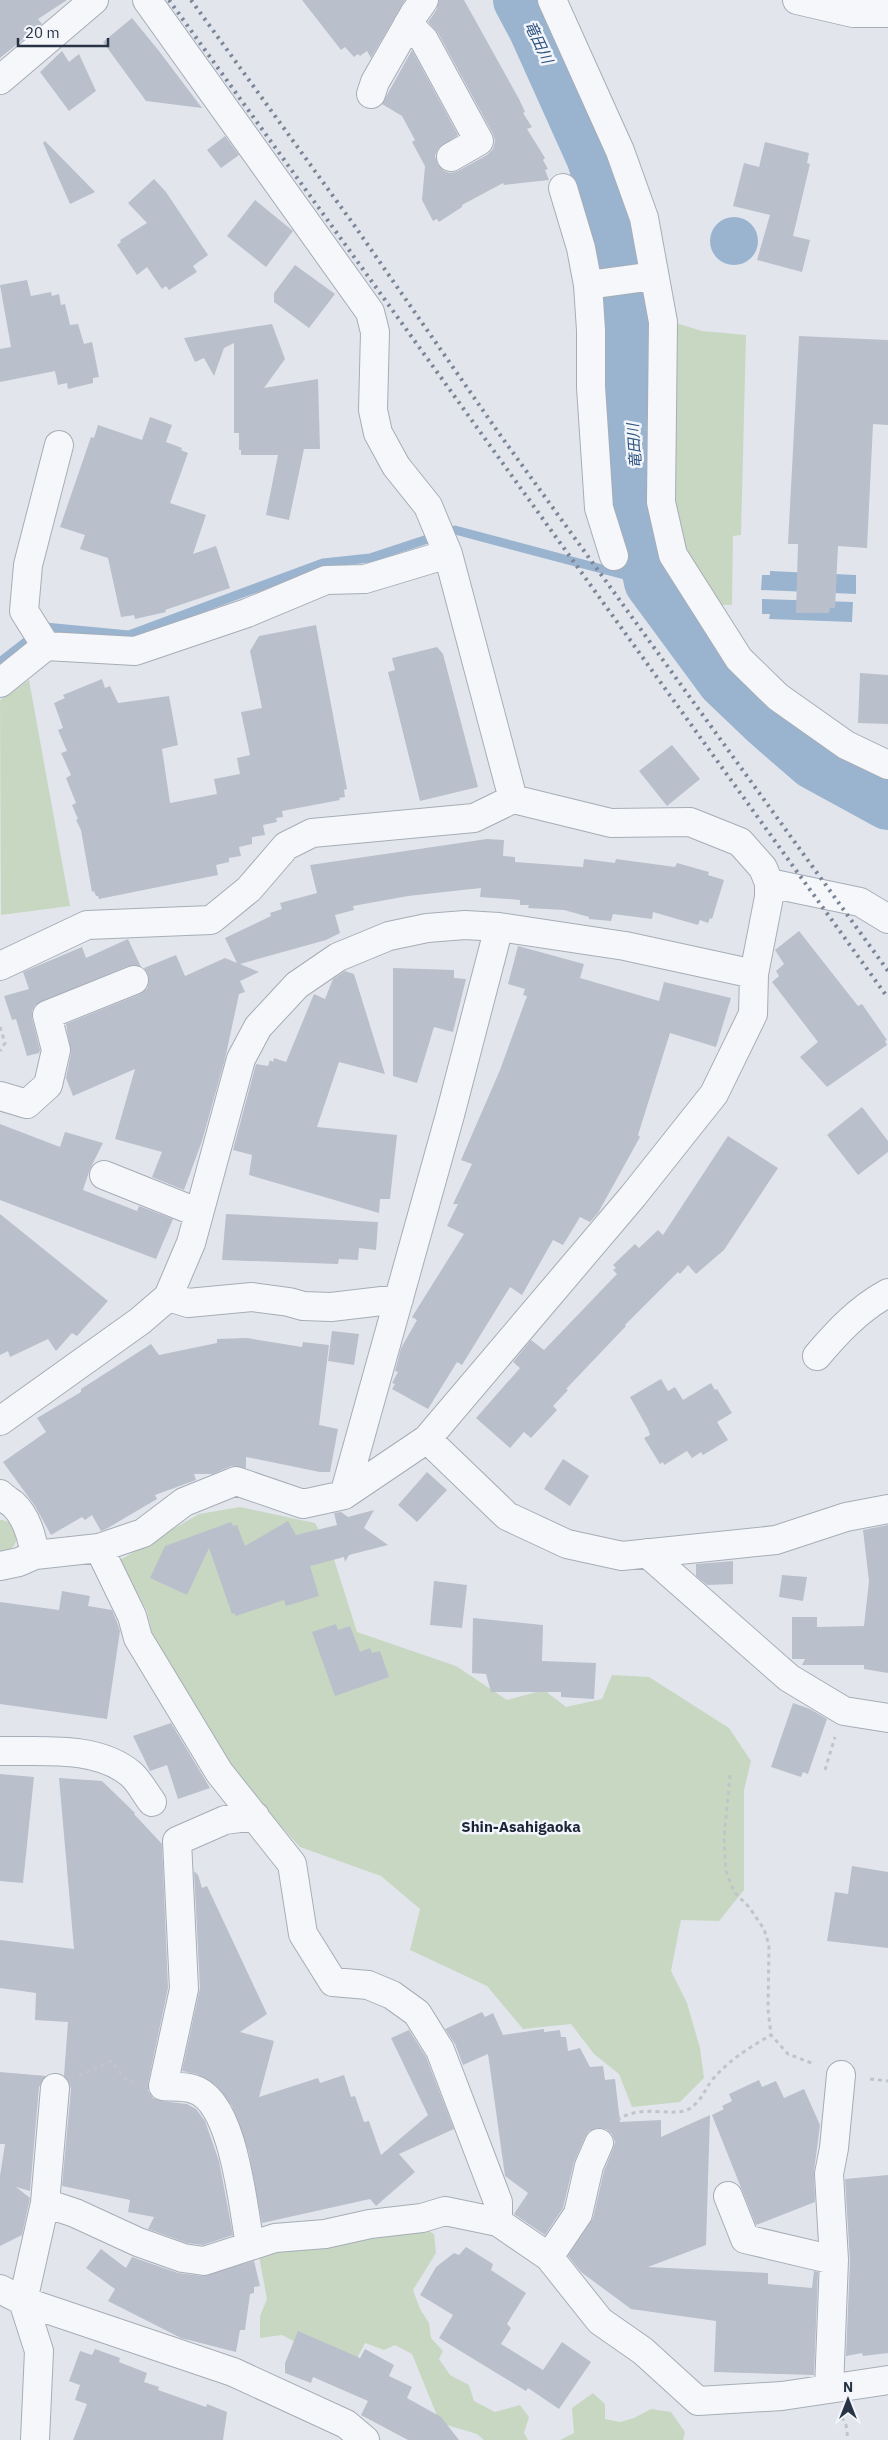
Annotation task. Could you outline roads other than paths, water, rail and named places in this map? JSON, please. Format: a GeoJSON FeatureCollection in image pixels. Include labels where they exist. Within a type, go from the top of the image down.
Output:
{"type":"FeatureCollection","features":[{"type":"Feature","properties":{"kind":"street"},"geometry":{"type":"LineString","coordinates":[[0,80],[94,0]]}},
{"type":"Feature","properties":{"kind":"street"},"geometry":{"type":"LineString","coordinates":[[147,0],[370,312],[375,332],[373,410],[378,433],[396,466],[428,506],[448,554],[513,799]]}},
{"type":"Feature","properties":{"kind":"street"},"geometry":{"type":"LineString","coordinates":[[370,94],[408,24],[424,0]]}},
{"type":"Feature","properties":{"kind":"street"},"geometry":{"type":"LineString","coordinates":[[552,0],[620,151],[644,218],[663,322],[661,502],[674,555],[739,659],[772,691],[846,744],[888,765]]}},
{"type":"Feature","properties":{"kind":"street"},"geometry":{"type":"LineString","coordinates":[[803,1],[854,13],[888,13]]}},
{"type":"Feature","properties":{"kind":"street"},"geometry":{"type":"LineString","coordinates":[[408,24],[424,40],[479,141],[451,157]]}},
{"type":"Feature","properties":{"kind":"street"},"geometry":{"type":"LineString","coordinates":[[563,188],[581,248],[588,285],[591,330],[591,387],[599,508],[614,556]]}},
{"type":"Feature","properties":{"kind":"street"},"geometry":{"type":"LineString","coordinates":[[588,285],[654,276]]}},
{"type":"Feature","properties":{"kind":"street"},"geometry":{"type":"LineString","coordinates":[[46,646],[24,611],[28,565],[59,445]]}},
{"type":"Feature","properties":{"kind":"street"},"geometry":{"type":"LineString","coordinates":[[0,683],[46,646],[135,651],[247,613],[326,580],[365,579],[448,554]]}},
{"type":"Feature","properties":{"kind":"street"},"geometry":{"type":"LineString","coordinates":[[0,966],[87,925],[211,920],[249,889],[286,846],[312,833],[474,818],[513,799],[611,823],[690,822],[740,842],[763,868],[769,883],[769,897],[754,974],[753,1014],[714,1094],[633,1196],[427,1440],[344,1494],[304,1504],[236,1480],[184,1502],[143,1533],[99,1548],[35,1555],[19,1562],[0,1566]]}},
{"type":"Feature","properties":{"kind":"street"},"geometry":{"type":"LineString","coordinates":[[769,883],[860,902],[888,919]]}},
{"type":"Feature","properties":{"kind":"street"},"geometry":{"type":"LineString","coordinates":[[0,1421],[140,1321],[168,1297],[191,1242],[241,1059],[258,1027],[297,984],[338,958],[389,936],[427,928],[465,925],[499,927],[626,946],[754,974]]}},
{"type":"Feature","properties":{"kind":"street"},"geometry":{"type":"LineString","coordinates":[[344,1494],[450,1115],[499,927]]}},
{"type":"Feature","properties":{"kind":"street"},"geometry":{"type":"LineString","coordinates":[[0,1096],[27,1104],[48,1085],[56,1050],[47,1015],[134,980]]}},
{"type":"Feature","properties":{"kind":"street"},"geometry":{"type":"LineString","coordinates":[[104,1175],[199,1214]]}},
{"type":"Feature","properties":{"kind":"street"},"geometry":{"type":"LineString","coordinates":[[818,1356],[834,1336],[869,1303],[888,1293]]}},
{"type":"Feature","properties":{"kind":"street"},"geometry":{"type":"LineString","coordinates":[[168,1297],[188,1303],[252,1297],[304,1306],[331,1307],[399,1299]]}},
{"type":"Feature","properties":{"kind":"street"},"geometry":{"type":"LineString","coordinates":[[427,1440],[507,1516],[567,1544],[622,1556],[776,1540],[846,1517],[888,1509]]}},
{"type":"Feature","properties":{"kind":"street"},"geometry":{"type":"LineString","coordinates":[[0,1494],[14,1505],[24,1519],[32,1537],[35,1555]]}},
{"type":"Feature","properties":{"kind":"street"},"geometry":{"type":"LineString","coordinates":[[99,1548],[132,1616],[138,1638],[220,1772],[292,1864],[303,1934],[333,1982],[368,1984],[392,1995],[417,2013],[440,2050],[498,2202],[498,2222]]}},
{"type":"Feature","properties":{"kind":"street"},"geometry":{"type":"LineString","coordinates":[[647,1553],[789,1678],[844,1710],[888,1718]]}},
{"type":"Feature","properties":{"kind":"street"},"geometry":{"type":"LineString","coordinates":[[0,1751],[83,1754],[108,1760],[131,1775],[152,1802]]}},
{"type":"Feature","properties":{"kind":"street"},"geometry":{"type":"LineString","coordinates":[[250,2245],[231,2139],[217,2108],[195,2089],[163,2086],[184,1989],[177,1841],[225,1820],[255,1816]]}},
{"type":"Feature","properties":{"kind":"street"},"geometry":{"type":"LineString","coordinates":[[829,2389],[834,2260],[829,2174],[834,2148],[841,2075]]}},
{"type":"Feature","properties":{"kind":"street"},"geometry":{"type":"LineString","coordinates":[[35,2440],[39,2351],[11,2295],[45,2203],[55,2088]]}},
{"type":"Feature","properties":{"kind":"street"},"geometry":{"type":"LineString","coordinates":[[549,2257],[578,2214],[589,2166],[598,2143]]}},
{"type":"Feature","properties":{"kind":"street"},"geometry":{"type":"LineString","coordinates":[[728,2196],[745,2239],[834,2260]]}},
{"type":"Feature","properties":{"kind":"street"},"geometry":{"type":"LineString","coordinates":[[45,2203],[75,2212],[138,2242],[183,2258],[204,2261],[275,2238],[325,2234],[370,2224],[422,2218],[445,2211],[498,2222],[549,2257],[600,2321],[643,2351],[698,2401],[782,2396],[888,2380]]}},
{"type":"Feature","properties":{"kind":"street"},"geometry":{"type":"LineString","coordinates":[[11,2295],[233,2372],[346,2424],[365,2440]]}},
{"type":"Feature","properties":{"kind":"water"},"geometry":{"type":"Polygon","coordinates":[[[729,217],[739,217],[751,224],[758,236],[758,246],[751,258],[739,265],[729,265],[721,261],[714,254],[710,246],[710,236],[714,228],[721,221],[729,217]]]}},
{"type":"Feature","properties":{"kind":"water"},"geometry":{"type":"Polygon","coordinates":[[[770,571],[856,575],[856,594],[761,590],[762,575],[770,575],[770,571]]]}},
{"type":"Feature","properties":{"kind":"water"},"geometry":{"type":"Polygon","coordinates":[[[762,599],[853,602],[852,622],[769,619],[770,614],[762,614],[762,599]]]}},
{"type":"Feature","properties":{"kind":"waterway","name":"竜田川"},"geometry":{"type":"LineString","coordinates":[[520,0],[535,28],[593,157],[608,202],[621,255],[628,322],[641,535],[651,582],[724,681],[767,722],[813,762],[888,803]]}},
{"type":"Feature","properties":{"kind":"waterway"},"geometry":{"type":"LineString","coordinates":[[0,662],[45,627],[129,635],[323,563],[370,558],[455,530],[651,582]]}},
{"type":"Feature","properties":{"kind":"railway"},"geometry":{"type":"LineString","coordinates":[[169,0],[888,998]]}},
{"type":"Feature","properties":{"kind":"railway"},"geometry":{"type":"LineString","coordinates":[[191,0],[354,225],[498,432],[888,971]]}},
{"type":"Feature","properties":{"kind":"district","name":"Shin-Asahigaoka"},"geometry":{"type":"Point","coordinates":[521,1826]}}]}
